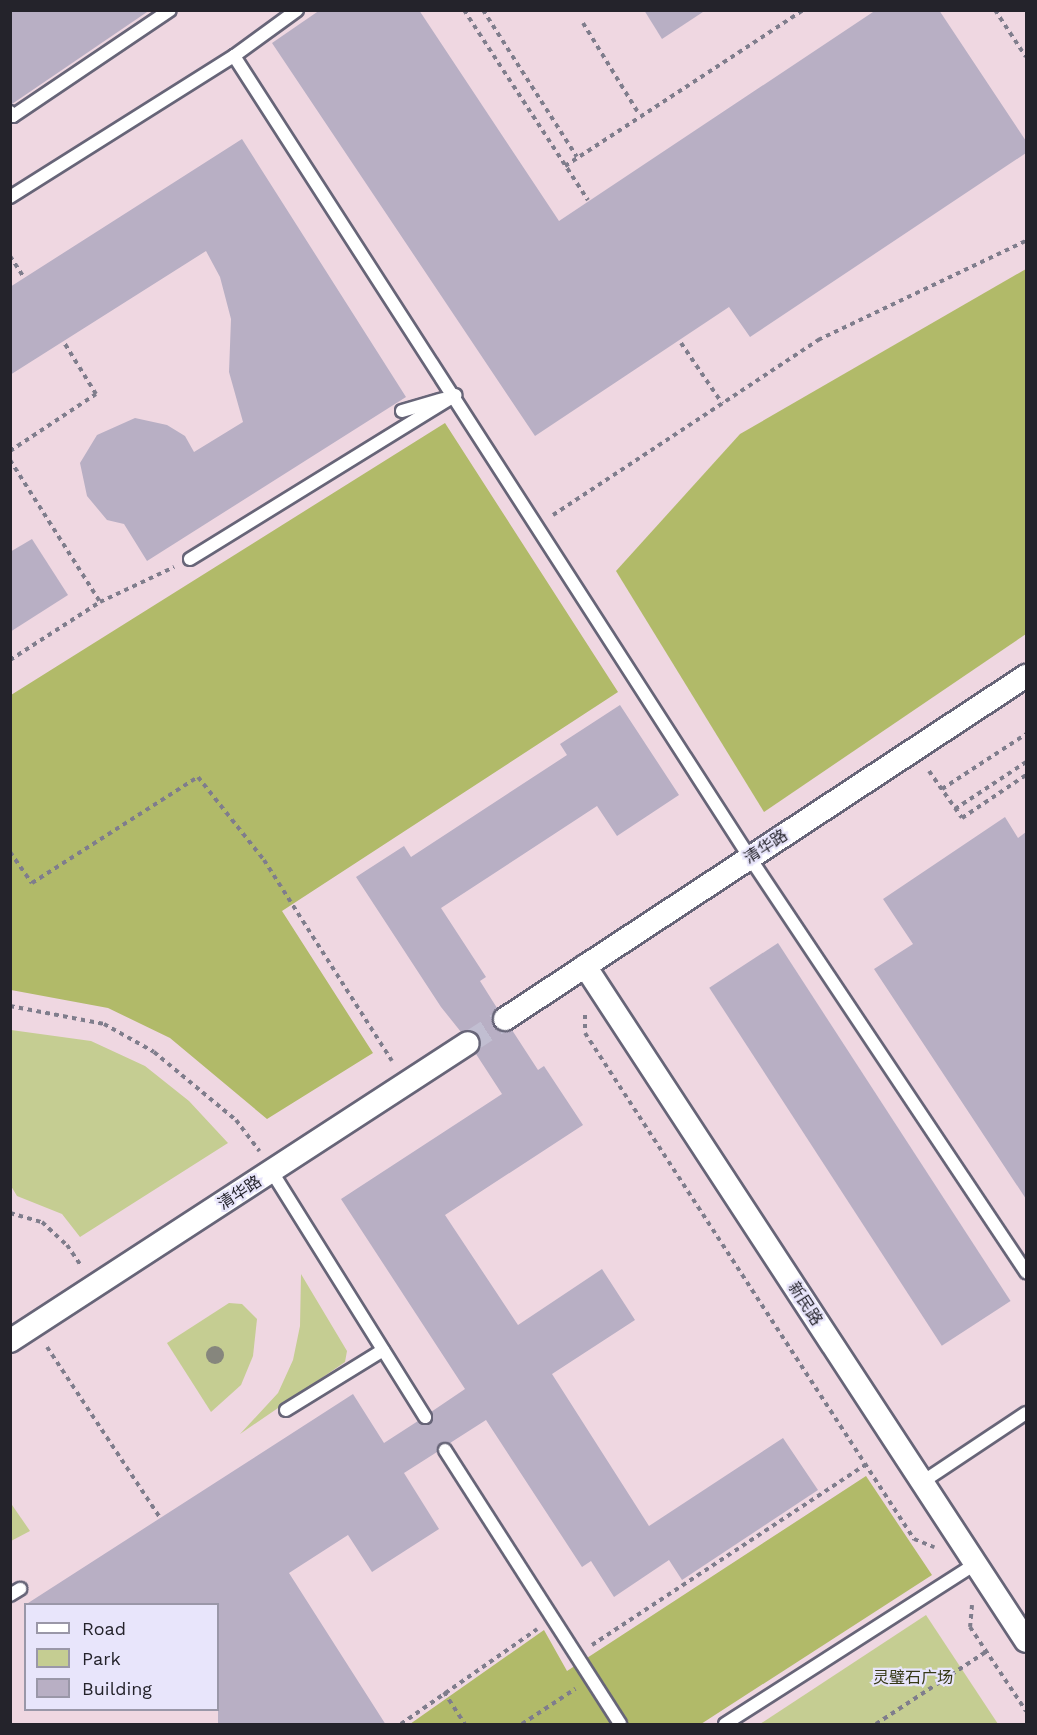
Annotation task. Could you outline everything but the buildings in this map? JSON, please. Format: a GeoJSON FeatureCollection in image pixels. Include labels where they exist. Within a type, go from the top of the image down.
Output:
{"type":"FeatureCollection","features":[{"type":"Feature","properties":{"kind":"street","name":"清华路"},"geometry":{"type":"LineString","coordinates":[[505,1019],[1026,676]]}},
{"type":"Feature","properties":{"kind":"street","name":"新民路"},"geometry":{"type":"LineString","coordinates":[[585,966],[1026,1641]]}},
{"type":"Feature","properties":{"kind":"street","name":"清华路"},"geometry":{"type":"LineString","coordinates":[[10,1341],[468,1043]]}},
{"type":"Feature","properties":{"kind":"lane"},"geometry":{"type":"LineString","coordinates":[[10,112],[13,116],[170,10]]}},
{"type":"Feature","properties":{"kind":"lane"},"geometry":{"type":"LineString","coordinates":[[10,197],[234,56],[297,10]]}},
{"type":"Feature","properties":{"kind":"lane"},"geometry":{"type":"LineString","coordinates":[[234,56],[456,395],[750,858],[1026,1272]]}},
{"type":"Feature","properties":{"kind":"lane"},"geometry":{"type":"LineString","coordinates":[[402,411],[456,395]]}},
{"type":"Feature","properties":{"kind":"lane"},"geometry":{"type":"LineString","coordinates":[[190,559],[456,395]]}},
{"type":"Feature","properties":{"kind":"lane"},"geometry":{"type":"LineString","coordinates":[[272,1172],[425,1417]]}},
{"type":"Feature","properties":{"kind":"lane"},"geometry":{"type":"LineString","coordinates":[[286,1410],[383,1350]]}},
{"type":"Feature","properties":{"kind":"lane"},"geometry":{"type":"LineString","coordinates":[[921,1483],[1026,1413]]}},
{"type":"Feature","properties":{"kind":"lane"},"geometry":{"type":"LineString","coordinates":[[445,1450],[620,1725]]}},
{"type":"Feature","properties":{"kind":"lane"},"geometry":{"type":"LineString","coordinates":[[725,1725],[975,1564]]}},
{"type":"Feature","properties":{"kind":"path"},"geometry":{"type":"LineString","coordinates":[[464,10],[588,200]]}},
{"type":"Feature","properties":{"kind":"path"},"geometry":{"type":"LineString","coordinates":[[483,10],[577,158]]}},
{"type":"Feature","properties":{"kind":"path"},"geometry":{"type":"LineString","coordinates":[[565,166],[639,114],[803,10]]}},
{"type":"Feature","properties":{"kind":"path"},"geometry":{"type":"LineString","coordinates":[[995,10],[1026,57]]}},
{"type":"Feature","properties":{"kind":"path"},"geometry":{"type":"LineString","coordinates":[[583,23],[639,114]]}},
{"type":"Feature","properties":{"kind":"path"},"geometry":{"type":"LineString","coordinates":[[538,524],[818,340],[1026,242]]}},
{"type":"Feature","properties":{"kind":"path"},"geometry":{"type":"LineString","coordinates":[[10,256],[23,276]]}},
{"type":"Feature","properties":{"kind":"path"},"geometry":{"type":"LineString","coordinates":[[681,343],[722,403]]}},
{"type":"Feature","properties":{"kind":"path"},"geometry":{"type":"LineString","coordinates":[[10,451],[96,394],[65,344]]}},
{"type":"Feature","properties":{"kind":"path"},"geometry":{"type":"LineString","coordinates":[[10,460],[100,602]]}},
{"type":"Feature","properties":{"kind":"path"},"geometry":{"type":"LineString","coordinates":[[10,660],[100,602],[190,559]]}},
{"type":"Feature","properties":{"kind":"path"},"geometry":{"type":"LineString","coordinates":[[942,789],[1026,734]]}},
{"type":"Feature","properties":{"kind":"path"},"geometry":{"type":"LineString","coordinates":[[955,810],[1026,762]]}},
{"type":"Feature","properties":{"kind":"path"},"geometry":{"type":"LineString","coordinates":[[927,767],[962,818],[1026,776]]}},
{"type":"Feature","properties":{"kind":"path"},"geometry":{"type":"LineString","coordinates":[[10,852],[32,883],[198,777],[264,860],[398,1070]]}},
{"type":"Feature","properties":{"kind":"path"},"geometry":{"type":"LineString","coordinates":[[585,966],[585,1032],[914,1539],[975,1564],[970,1627],[1026,1711]]}},
{"type":"Feature","properties":{"kind":"path"},"geometry":{"type":"LineString","coordinates":[[10,1006],[104,1024],[154,1052],[241,1126],[272,1172]]}},
{"type":"Feature","properties":{"kind":"path"},"geometry":{"type":"LineString","coordinates":[[11,1213],[42,1222],[56,1234],[94,1287]]}},
{"type":"Feature","properties":{"kind":"path"},"geometry":{"type":"LineString","coordinates":[[33,1326],[160,1518]]}},
{"type":"Feature","properties":{"kind":"path"},"geometry":{"type":"LineString","coordinates":[[576,1656],[867,1464]]}},
{"type":"Feature","properties":{"kind":"path"},"geometry":{"type":"LineString","coordinates":[[401,1725],[444,1692],[553,1619]]}},
{"type":"Feature","properties":{"kind":"path"},"geometry":{"type":"LineString","coordinates":[[876,1725],[987,1652]]}},
{"type":"Feature","properties":{"kind":"path"},"geometry":{"type":"LineString","coordinates":[[522,1725],[591,1679]]}},
{"type":"Feature","properties":{"kind":"path"},"geometry":{"type":"LineString","coordinates":[[444,1692],[465,1725]]}},
{"type":"Feature","properties":{"kind":"shaded area"},"geometry":{"type":"Polygon","coordinates":[[[11,11],[1026,11],[1026,1724],[11,1724],[11,11]]]}},
{"type":"Feature","properties":{"kind":"green space"},"geometry":{"type":"Polygon","coordinates":[[[1026,269],[1026,634],[764,812],[616,571],[740,434],[1026,269]]]}},
{"type":"Feature","properties":{"kind":"green space"},"geometry":{"type":"Polygon","coordinates":[[[445,423],[618,692],[282,911],[373,1053],[267,1119],[170,1038],[108,1008],[11,990],[11,695],[445,423]]]}},
{"type":"Feature","properties":{"kind":"green space"},"geometry":{"type":"Polygon","coordinates":[[[11,1030],[91,1041],[145,1066],[189,1101],[228,1143],[80,1237],[62,1214],[17,1196],[11,1186],[11,1030]]]}},
{"type":"Feature","properties":{"kind":"green space"},"geometry":{"type":"Polygon","coordinates":[[[301,1274],[347,1351],[345,1362],[240,1434],[278,1393],[293,1360],[300,1326],[301,1274]]]}},
{"type":"Feature","properties":{"kind":"green space"},"geometry":{"type":"Polygon","coordinates":[[[229,1303],[242,1304],[257,1319],[253,1356],[241,1385],[211,1412],[167,1343],[229,1303]]]}},
{"type":"Feature","properties":{"kind":"green space"},"geometry":{"type":"Polygon","coordinates":[[[866,1476],[932,1575],[701,1724],[410,1724],[544,1630],[567,1671],[866,1476]]]}},
{"type":"Feature","properties":{"kind":"green space"},"geometry":{"type":"Polygon","coordinates":[[[10,1502],[30,1531],[11,1541],[10,1541],[10,1502]]]}},
{"type":"Feature","properties":{"kind":"green space","name":"灵璧石广场"},"geometry":{"type":"Polygon","coordinates":[[[926,1615],[998,1724],[760,1724],[926,1615]]]}},
{"type":"Feature","properties":{"kind":"tunnel"},"geometry":{"type":"LineString","coordinates":[[468,1043],[505,1019]]}}]}
